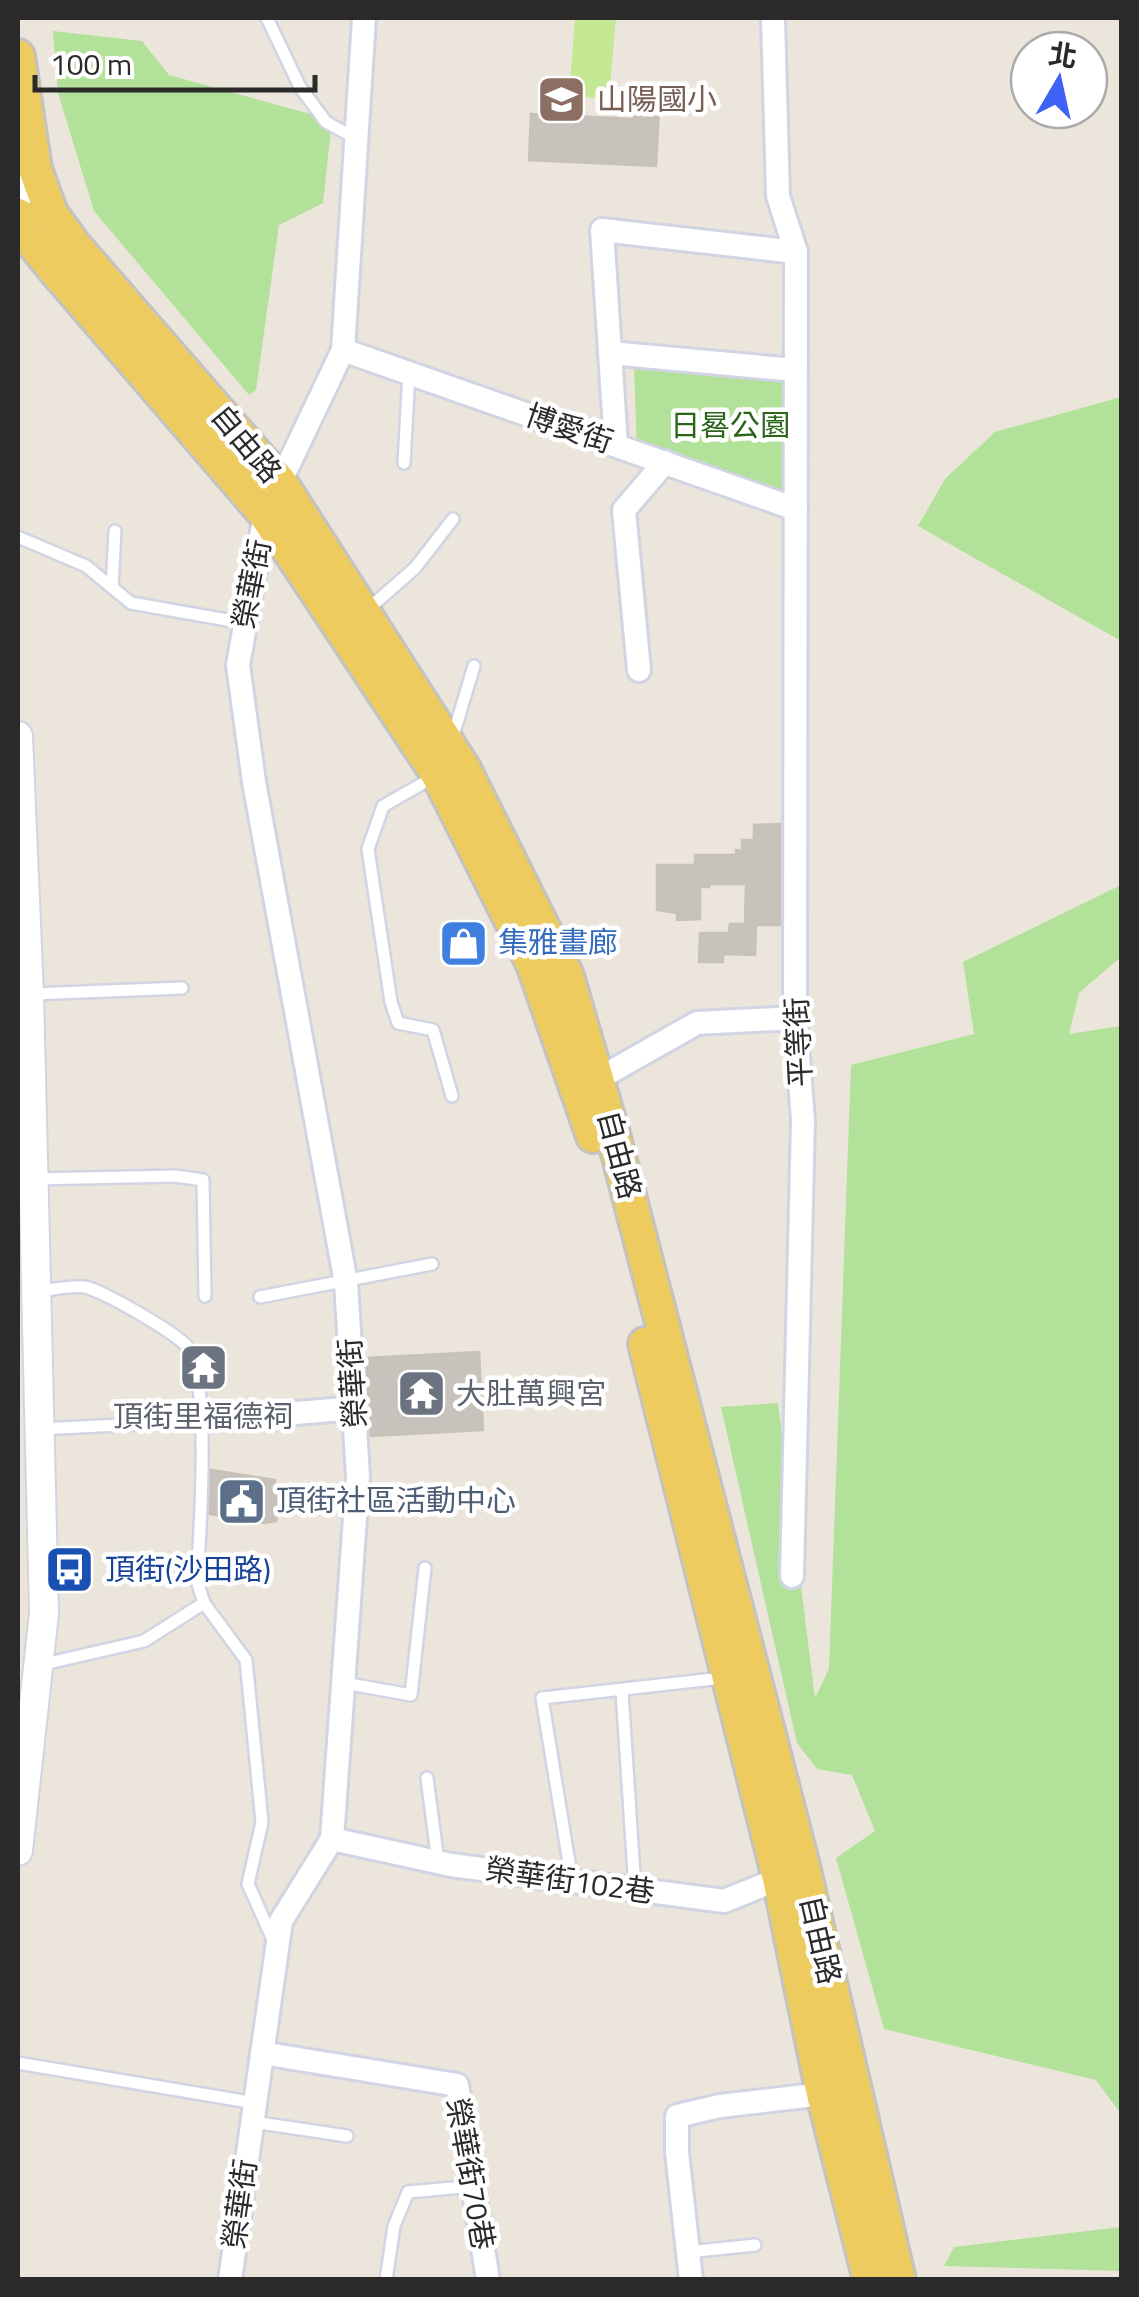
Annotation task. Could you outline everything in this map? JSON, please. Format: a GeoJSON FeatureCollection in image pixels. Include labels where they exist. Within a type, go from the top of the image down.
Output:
{"type":"FeatureCollection","features":[{"type":"Feature","properties":{"kind":"main road","name":"自由路"},"geometry":{"type":"LineString","coordinates":[[18,56],[26,182],[74,245],[280,482],[365,611],[469,808],[567,976],[598,1079],[791,1874],[899,2280]]}},
{"type":"Feature","properties":{"kind":"main road","name":"自由路"},"geometry":{"type":"LineString","coordinates":[[18,216],[45,258],[266,514],[444,760]]}},
{"type":"Feature","properties":{"kind":"main road","name":"自由路"},"geometry":{"type":"LineString","coordinates":[[469,808],[533,964],[596,1145],[728,1678],[791,1874],[822,2094],[870,2280]]}},
{"type":"Feature","properties":{"kind":"street"},"geometry":{"type":"LineString","coordinates":[[342,350],[364,18]]}},
{"type":"Feature","properties":{"kind":"street","name":"平等街"},"geometry":{"type":"LineString","coordinates":[[773,18],[778,196],[796,252],[796,1018],[803,1120],[792,1576]]}},
{"type":"Feature","properties":{"kind":"street"},"geometry":{"type":"LineString","coordinates":[[616,446],[602,230],[796,252]]}},
{"type":"Feature","properties":{"kind":"street","name":"博愛街"},"geometry":{"type":"LineString","coordinates":[[342,350],[796,508]]}},
{"type":"Feature","properties":{"kind":"street","name":"榮華街"},"geometry":{"type":"LineString","coordinates":[[230,2280],[281,1921],[332,1839],[358,1476],[346,1283],[254,782],[238,665],[266,514],[342,350]]}},
{"type":"Feature","properties":{"kind":"street"},"geometry":{"type":"LineString","coordinates":[[610,352],[796,370]]}},
{"type":"Feature","properties":{"kind":"street"},"geometry":{"type":"LineString","coordinates":[[639,670],[624,510],[664,462]]}},
{"type":"Feature","properties":{"kind":"street"},"geometry":{"type":"LineString","coordinates":[[18,736],[31,1179],[26,1308],[39,1429],[44,1612],[18,1850]]}},
{"type":"Feature","properties":{"kind":"street"},"geometry":{"type":"LineString","coordinates":[[598,1079],[697,1023],[796,1018]]}},
{"type":"Feature","properties":{"kind":"street"},"geometry":{"type":"LineString","coordinates":[[200,1421],[356,1408]]}},
{"type":"Feature","properties":{"kind":"street","name":"榮華街102巷"},"geometry":{"type":"LineString","coordinates":[[332,1839],[438,1862],[724,1902],[791,1874]]}},
{"type":"Feature","properties":{"kind":"street","name":"榮華街70巷"},"geometry":{"type":"LineString","coordinates":[[262,2053],[457,2085],[488,2280]]}},
{"type":"Feature","properties":{"kind":"street"},"geometry":{"type":"LineString","coordinates":[[692,2280],[677,2152],[677,2116],[720,2106],[822,2094]]}},
{"type":"Feature","properties":{"kind":"lane"},"geometry":{"type":"LineString","coordinates":[[267,18],[300,87],[326,122],[356,139]]}},
{"type":"Feature","properties":{"kind":"lane"},"geometry":{"type":"LineString","coordinates":[[404,462],[409,374]]}},
{"type":"Feature","properties":{"kind":"lane"},"geometry":{"type":"LineString","coordinates":[[365,611],[414,568],[453,519]]}},
{"type":"Feature","properties":{"kind":"lane"},"geometry":{"type":"LineString","coordinates":[[112,587],[115,531]]}},
{"type":"Feature","properties":{"kind":"lane"},"geometry":{"type":"LineString","coordinates":[[18,538],[86,566],[131,603],[244,623]]}},
{"type":"Feature","properties":{"kind":"lane"},"geometry":{"type":"LineString","coordinates":[[452,1096],[433,1030],[398,1023],[368,849],[383,806],[444,760],[474,666]]}},
{"type":"Feature","properties":{"kind":"lane"},"geometry":{"type":"LineString","coordinates":[[28,994],[182,988]]}},
{"type":"Feature","properties":{"kind":"lane"},"geometry":{"type":"LineString","coordinates":[[31,1179],[175,1176],[203,1180],[206,1296]]}},
{"type":"Feature","properties":{"kind":"lane"},"geometry":{"type":"LineString","coordinates":[[260,1298],[432,1264]]}},
{"type":"Feature","properties":{"kind":"lane"},"geometry":{"type":"LineString","coordinates":[[26,1308],[85,1287],[173,1332],[190,1348],[200,1421],[197,1581],[204,1602],[246,1660],[262,1822],[248,1884],[277,1948]]}},
{"type":"Feature","properties":{"kind":"lane"},"geometry":{"type":"LineString","coordinates":[[39,1429],[200,1421]]}},
{"type":"Feature","properties":{"kind":"lane"},"geometry":{"type":"LineString","coordinates":[[344,1683],[411,1695],[425,1568]]}},
{"type":"Feature","properties":{"kind":"lane"},"geometry":{"type":"LineString","coordinates":[[36,1666],[144,1641],[204,1602]]}},
{"type":"Feature","properties":{"kind":"lane"},"geometry":{"type":"LineString","coordinates":[[572,1881],[542,1698],[728,1678]]}},
{"type":"Feature","properties":{"kind":"lane"},"geometry":{"type":"LineString","coordinates":[[622,1691],[635,1890]]}},
{"type":"Feature","properties":{"kind":"lane"},"geometry":{"type":"LineString","coordinates":[[427,1778],[438,1862]]}},
{"type":"Feature","properties":{"kind":"lane"},"geometry":{"type":"LineString","coordinates":[[18,2063],[348,2136]]}},
{"type":"Feature","properties":{"kind":"lane"},"geometry":{"type":"LineString","coordinates":[[386,2280],[394,2226],[408,2192],[475,2186]]}},
{"type":"Feature","properties":{"kind":"lane"},"geometry":{"type":"LineString","coordinates":[[688,2252],[755,2245]]}},
{"type":"Feature","properties":{"kind":"green space"},"geometry":{"type":"Polygon","coordinates":[[[575,18],[616,18],[609,99],[569,96],[575,18]]]}},
{"type":"Feature","properties":{"kind":"green space"},"geometry":{"type":"Polygon","coordinates":[[[53,31],[142,41],[169,75],[332,120],[323,203],[279,225],[256,390],[249,395],[94,211],[58,93],[53,31]]]}},
{"type":"Feature","properties":{"kind":"green space","name":"日晷公園"},"geometry":{"type":"Polygon","coordinates":[[[634,366],[783,377],[784,501],[637,452],[634,366]]]}},
{"type":"Feature","properties":{"kind":"green space"},"geometry":{"type":"Polygon","coordinates":[[[1122,397],[1121,641],[918,526],[945,479],[995,432],[1122,397]]]}},
{"type":"Feature","properties":{"kind":"green space"},"geometry":{"type":"Polygon","coordinates":[[[1121,885],[1121,957],[1079,993],[1069,1034],[1121,1026],[1121,2114],[1096,2080],[884,2029],[836,1858],[875,1831],[852,1775],[817,1769],[797,1743],[721,1407],[778,1403],[815,1698],[829,1669],[851,1065],[974,1034],[963,962],[1121,885]]]}},
{"type":"Feature","properties":{"kind":"green space"},"geometry":{"type":"Polygon","coordinates":[[[1121,2227],[1121,2271],[944,2266],[954,2247],[1121,2227]]]}},
{"type":"Feature","properties":{"kind":"building"},"geometry":{"type":"Polygon","coordinates":[[[636,89],[660,90],[656,166],[529,160],[531,114],[634,119],[636,89]]]}},
{"type":"Feature","properties":{"kind":"building"},"geometry":{"type":"Polygon","coordinates":[[[780,824],[780,925],[756,925],[755,955],[723,954],[723,962],[699,962],[700,933],[729,933],[730,924],[745,924],[746,884],[700,887],[700,919],[677,920],[677,913],[657,910],[657,865],[695,865],[695,855],[737,855],[736,850],[742,851],[742,840],[754,840],[754,825],[780,824]]]}},
{"type":"Feature","properties":{"kind":"building","name":"大肚萬興宮"},"geometry":{"type":"Polygon","coordinates":[[[479,1352],[483,1430],[371,1436],[366,1358],[479,1352]]]}},
{"type":"Feature","properties":{"kind":"building","name":"頂街社區活動中心"},"geometry":{"type":"Polygon","coordinates":[[[211,1470],[275,1480],[274,1487],[281,1488],[276,1521],[265,1523],[210,1514],[211,1470]]]}},
{"type":"Feature","properties":{"kind":"place","name":"山陽國小"},"geometry":{"type":"Point","coordinates":[562,100]}},
{"type":"Feature","properties":{"kind":"place","name":"集雅畫廊"},"geometry":{"type":"Point","coordinates":[463,943]}},
{"type":"Feature","properties":{"kind":"place","name":"頂街里福德祠"},"geometry":{"type":"Point","coordinates":[203,1368]}},
{"type":"Feature","properties":{"kind":"place","name":"大肚萬興宮"},"geometry":{"type":"Point","coordinates":[421,1394]}},
{"type":"Feature","properties":{"kind":"place","name":"頂街社區活動中心"},"geometry":{"type":"Point","coordinates":[241,1501]}},
{"type":"Feature","properties":{"kind":"place","name":"頂街(沙田路)"},"geometry":{"type":"Point","coordinates":[70,1570]}}]}
